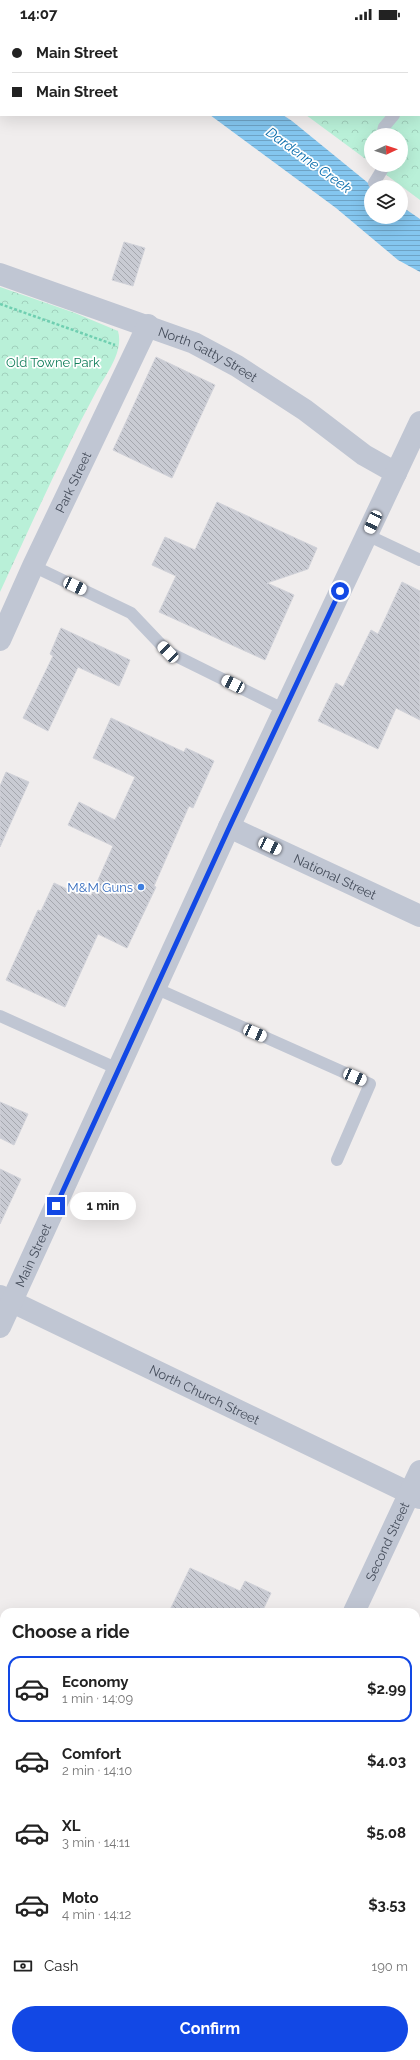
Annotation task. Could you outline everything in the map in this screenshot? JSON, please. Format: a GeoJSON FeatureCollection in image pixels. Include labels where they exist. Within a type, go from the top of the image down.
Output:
{"type":"FeatureCollection","features":[{"type":"Feature","properties":{"kind":"street","name":"North Gatty Street"},"geometry":{"type":"LineString","coordinates":[[0,274],[148,325],[194,343],[237,366],[305,410],[364,454],[396,473]]}},
{"type":"Feature","properties":{"kind":"street","name":"Park Street"},"geometry":{"type":"LineString","coordinates":[[0,640],[33,566],[148,325]]}},
{"type":"Feature","properties":{"kind":"street","name":"Main Street"},"geometry":{"type":"LineString","coordinates":[[0,1327],[6,1299],[118,1069],[229,828],[420,422]]}},
{"type":"Feature","properties":{"kind":"street","name":"National Street"},"geometry":{"type":"LineString","coordinates":[[229,828],[420,916]]}},
{"type":"Feature","properties":{"kind":"street","name":"North Church Street"},"geometry":{"type":"LineString","coordinates":[[6,1299],[415,1496]]}},
{"type":"Feature","properties":{"kind":"street","name":"Second Street"},"geometry":{"type":"LineString","coordinates":[[356,1608],[415,1496],[420,1471]]}},
{"type":"Feature","properties":{"kind":"lane"},"geometry":{"type":"LineString","coordinates":[[384,128],[393,116]]}},
{"type":"Feature","properties":{"kind":"lane"},"geometry":{"type":"LineString","coordinates":[[367,535],[420,560]]}},
{"type":"Feature","properties":{"kind":"lane"},"geometry":{"type":"LineString","coordinates":[[33,566],[130,613],[168,652],[285,710]]}},
{"type":"Feature","properties":{"kind":"lane"},"geometry":{"type":"LineString","coordinates":[[155,988],[370,1084],[337,1160]]}},
{"type":"Feature","properties":{"kind":"lane"},"geometry":{"type":"LineString","coordinates":[[0,1016],[118,1069]]}},
{"type":"Feature","properties":{"kind":"path"},"geometry":{"type":"LineString","coordinates":[[0,304],[135,352]]}},
{"type":"Feature","properties":{"kind":"green space"},"geometry":{"type":"Polygon","coordinates":[[[307,116],[420,116],[420,200],[408,191],[408,180],[393,180],[382,172],[408,172],[408,128],[364,128],[364,158],[307,116]]]}},
{"type":"Feature","properties":{"kind":"green space","name":"Old Towne Park"},"geometry":{"type":"Polygon","coordinates":[[[0,287],[75,313],[118,331],[119,339],[113,363],[96,392],[46,491],[0,592],[0,287]]]}},
{"type":"Feature","properties":{"kind":"water","name":"Dardenne Creek"},"geometry":{"type":"Polygon","coordinates":[[[211,116],[284,116],[364,180],[364,224],[408,224],[408,211],[420,219],[420,272],[398,260],[336,208],[211,116]]]}},
{"type":"Feature","properties":{"kind":"building"},"geometry":{"type":"Polygon","coordinates":[[[124,242],[145,248],[133,286],[112,280],[124,242]]]}},
{"type":"Feature","properties":{"kind":"building"},"geometry":{"type":"Polygon","coordinates":[[[156,357],[215,385],[172,478],[113,450],[156,357]]]}},
{"type":"Feature","properties":{"kind":"building"},"geometry":{"type":"Polygon","coordinates":[[[217,502],[317,548],[308,569],[267,583],[294,595],[265,660],[159,612],[176,576],[152,565],[165,537],[195,550],[217,502]]]}},
{"type":"Feature","properties":{"kind":"building"},"geometry":{"type":"Polygon","coordinates":[[[402,582],[420,591],[420,720],[396,708],[378,749],[318,721],[336,683],[343,687],[371,630],[378,634],[402,582]]]}},
{"type":"Feature","properties":{"kind":"building"},"geometry":{"type":"Polygon","coordinates":[[[61,628],[130,660],[119,686],[78,667],[48,731],[23,718],[53,656],[50,654],[61,628]]]}},
{"type":"Feature","properties":{"kind":"building"},"geometry":{"type":"Polygon","coordinates":[[[111,718],[184,752],[186,748],[214,761],[193,808],[189,806],[154,886],[156,887],[127,948],[98,934],[65,1007],[6,980],[38,910],[41,911],[54,883],[69,890],[70,886],[91,896],[113,846],[68,825],[79,802],[115,820],[135,777],[93,758],[111,718]]]}},
{"type":"Feature","properties":{"kind":"building"},"geometry":{"type":"Polygon","coordinates":[[[6,772],[29,782],[0,847],[0,786],[6,772]]]}},
{"type":"Feature","properties":{"kind":"building"},"geometry":{"type":"Polygon","coordinates":[[[0,1102],[28,1114],[14,1145],[0,1138],[0,1102]]]}},
{"type":"Feature","properties":{"kind":"building"},"geometry":{"type":"Polygon","coordinates":[[[0,1169],[21,1179],[0,1224],[0,1169]]]}},
{"type":"Feature","properties":{"kind":"building"},"geometry":{"type":"Polygon","coordinates":[[[190,1568],[240,1591],[245,1581],[271,1593],[264,1608],[171,1608],[190,1568]]]}},
{"type":"Feature","properties":{"kind":"place","name":"M&M Guns"},"geometry":{"type":"Point","coordinates":[141,887]}},
{"type":"Feature","properties":{"kind":"route"},"geometry":{"type":"LineString","coordinates":[[56,1206],[229,828],[340,591]]}}]}
